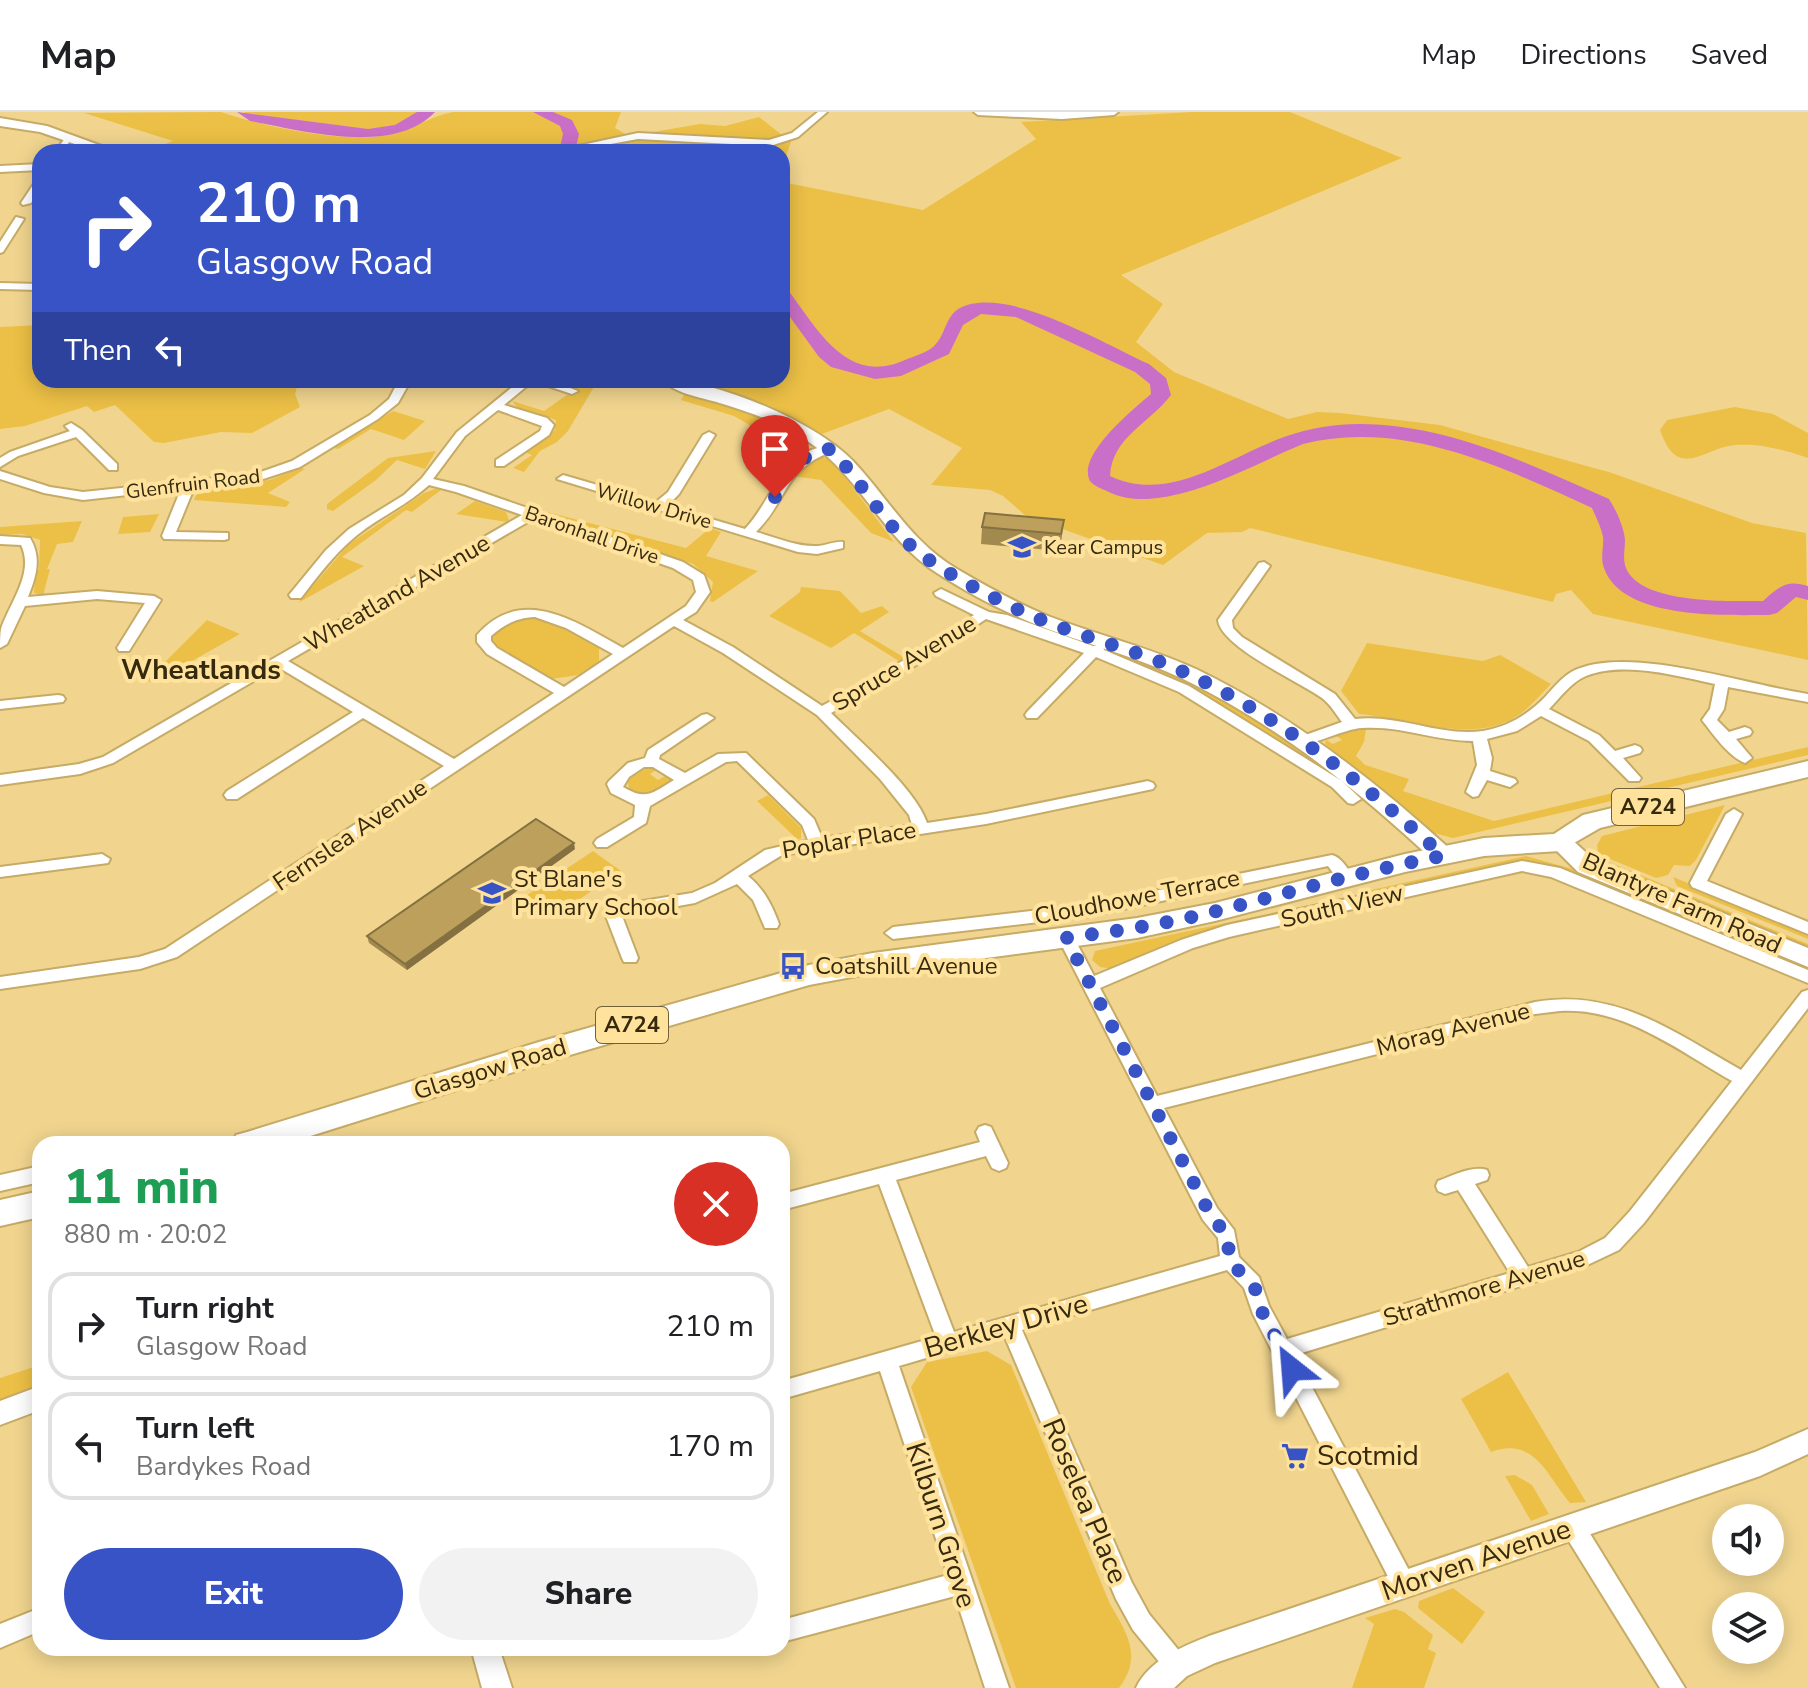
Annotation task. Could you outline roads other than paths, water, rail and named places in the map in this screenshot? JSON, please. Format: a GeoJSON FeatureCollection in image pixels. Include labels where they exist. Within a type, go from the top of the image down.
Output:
{"type":"FeatureCollection","features":[{"type":"Feature","properties":{"kind":"main road"},"geometry":{"type":"LineString","coordinates":[[0,122],[27,125],[88,144]]}},
{"type":"Feature","properties":{"kind":"main road"},"geometry":{"type":"LineString","coordinates":[[693,388],[780,419],[830,449],[846,464],[905,541],[925,557],[1022,612],[1100,647],[1189,674],[1302,741],[1372,793],[1443,856]]}},
{"type":"Feature","properties":{"kind":"main road","name":"A724"},"geometry":{"type":"LineString","coordinates":[[1560,842],[1592,821],[1808,769]]}},
{"type":"Feature","properties":{"kind":"main road","name":"Glasgow Road"},"geometry":{"type":"LineString","coordinates":[[273,1136],[539,1053],[794,979],[851,966],[922,943],[1066,938],[1137,928],[1443,856],[1526,842],[1560,842]]}},
{"type":"Feature","properties":{"kind":"main road","name":"Blantyre Farm Road"},"geometry":{"type":"LineString","coordinates":[[1560,842],[1586,866],[1808,958]]}},
{"type":"Feature","properties":{"kind":"main road"},"geometry":{"type":"LineString","coordinates":[[0,1213],[32,1206]]}},
{"type":"Feature","properties":{"kind":"street"},"geometry":{"type":"LineString","coordinates":[[601,144],[638,136],[770,143],[795,135],[823,112]]}},
{"type":"Feature","properties":{"kind":"street"},"geometry":{"type":"LineString","coordinates":[[978,112],[1062,116],[1114,112]]}},
{"type":"Feature","properties":{"kind":"street"},"geometry":{"type":"LineString","coordinates":[[64,144],[68,137]]}},
{"type":"Feature","properties":{"kind":"street"},"geometry":{"type":"LineString","coordinates":[[0,169],[32,167]]}},
{"type":"Feature","properties":{"kind":"street"},"geometry":{"type":"LineString","coordinates":[[26,203],[32,194]]}},
{"type":"Feature","properties":{"kind":"street"},"geometry":{"type":"LineString","coordinates":[[0,250],[19,219]]}},
{"type":"Feature","properties":{"kind":"street"},"geometry":{"type":"LineString","coordinates":[[0,286],[32,287]]}},
{"type":"Feature","properties":{"kind":"street","name":"Glenfruin Road"},"geometry":{"type":"LineString","coordinates":[[0,475],[48,490],[83,496],[257,477],[296,464],[386,409],[400,388]]}},
{"type":"Feature","properties":{"kind":"street"},"geometry":{"type":"LineString","coordinates":[[296,595],[322,561],[353,532],[408,498],[426,481],[454,442],[518,388]]}},
{"type":"Feature","properties":{"kind":"street"},"geometry":{"type":"LineString","coordinates":[[563,388],[572,391]]}},
{"type":"Feature","properties":{"kind":"street"},"geometry":{"type":"LineString","coordinates":[[497,406],[543,420],[548,425],[545,433],[500,463]]}},
{"type":"Feature","properties":{"kind":"street"},"geometry":{"type":"LineString","coordinates":[[0,463],[14,454],[75,429],[113,467]]}},
{"type":"Feature","properties":{"kind":"street"},"geometry":{"type":"LineString","coordinates":[[658,507],[673,494],[709,435]]}},
{"type":"Feature","properties":{"kind":"street"},"geometry":{"type":"LineString","coordinates":[[701,447],[716,448]]}},
{"type":"Feature","properties":{"kind":"street"},"geometry":{"type":"LineString","coordinates":[[748,533],[767,514],[792,466],[810,454],[830,449]]}},
{"type":"Feature","properties":{"kind":"street","name":"Willow Drive"},"geometry":{"type":"LineString","coordinates":[[563,479],[586,481],[658,507],[817,554],[839,545]]}},
{"type":"Feature","properties":{"kind":"street","name":"Baronhall Drive"},"geometry":{"type":"LineString","coordinates":[[426,481],[532,514],[692,572],[704,585],[703,592],[691,609],[674,621]]}},
{"type":"Feature","properties":{"kind":"street"},"geometry":{"type":"LineString","coordinates":[[188,486],[168,536],[224,536]]}},
{"type":"Feature","properties":{"kind":"street","name":"Wheatland Avenue"},"geometry":{"type":"LineString","coordinates":[[0,780],[80,769],[108,760],[532,514]]}},
{"type":"Feature","properties":{"kind":"street"},"geometry":{"type":"LineString","coordinates":[[0,540],[18,539],[30,544],[29,571],[22,602],[0,644]]}},
{"type":"Feature","properties":{"kind":"street"},"geometry":{"type":"LineString","coordinates":[[1264,566],[1225,620],[1226,629],[1237,640],[1330,697],[1350,722]]}},
{"type":"Feature","properties":{"kind":"street"},"geometry":{"type":"LineString","coordinates":[[941,593],[985,615],[1100,647],[1184,689],[1337,784],[1353,799]]}},
{"type":"Feature","properties":{"kind":"street"},"geometry":{"type":"LineString","coordinates":[[22,602],[97,595],[154,600],[124,648]]}},
{"type":"Feature","properties":{"kind":"street"},"geometry":{"type":"LineString","coordinates":[[565,693],[486,647],[484,635],[511,616],[533,611],[552,617],[623,654]]}},
{"type":"Feature","properties":{"kind":"street","name":"Spruce Avenue"},"geometry":{"type":"LineString","coordinates":[[822,712],[900,669],[971,621],[985,615]]}},
{"type":"Feature","properties":{"kind":"street"},"geometry":{"type":"LineString","coordinates":[[674,621],[728,650],[822,712],[885,776],[916,814],[921,829]]}},
{"type":"Feature","properties":{"kind":"street","name":"Fernslea Avenue"},"geometry":{"type":"LineString","coordinates":[[0,983],[140,963],[171,953],[674,621]]}},
{"type":"Feature","properties":{"kind":"street"},"geometry":{"type":"LineString","coordinates":[[1032,716],[1082,661],[1100,647]]}},
{"type":"Feature","properties":{"kind":"street"},"geometry":{"type":"LineString","coordinates":[[279,662],[455,766]]}},
{"type":"Feature","properties":{"kind":"street"},"geometry":{"type":"LineString","coordinates":[[1302,741],[1350,722],[1379,722],[1478,736],[1521,724],[1570,680],[1595,670],[1644,668],[1808,698]]}},
{"type":"Feature","properties":{"kind":"street"},"geometry":{"type":"LineString","coordinates":[[1722,684],[1717,709],[1709,720],[1745,758]]}},
{"type":"Feature","properties":{"kind":"street"},"geometry":{"type":"LineString","coordinates":[[0,705],[58,699]]}},
{"type":"Feature","properties":{"kind":"street"},"geometry":{"type":"LineString","coordinates":[[1540,710],[1594,738],[1634,778]]}},
{"type":"Feature","properties":{"kind":"street"},"geometry":{"type":"LineString","coordinates":[[232,795],[363,712]]}},
{"type":"Feature","properties":{"kind":"street"},"geometry":{"type":"LineString","coordinates":[[652,760],[653,753],[707,718]]}},
{"type":"Feature","properties":{"kind":"street"},"geometry":{"type":"LineString","coordinates":[[1724,738],[1745,732]]}},
{"type":"Feature","properties":{"kind":"street"},"geometry":{"type":"LineString","coordinates":[[1473,792],[1487,765],[1486,752],[1478,736]]}},
{"type":"Feature","properties":{"kind":"street"},"geometry":{"type":"LineString","coordinates":[[1613,756],[1635,750]]}},
{"type":"Feature","properties":{"kind":"street"},"geometry":{"type":"LineString","coordinates":[[643,803],[723,757],[741,756],[809,823],[817,845]]}},
{"type":"Feature","properties":{"kind":"street"},"geometry":{"type":"LineString","coordinates":[[643,803],[616,790],[614,784],[644,761],[652,760],[685,780]]}},
{"type":"Feature","properties":{"kind":"street"},"geometry":{"type":"LineString","coordinates":[[1483,774],[1510,782]]}},
{"type":"Feature","properties":{"kind":"street","name":"Poplar Place"},"geometry":{"type":"LineString","coordinates":[[630,958],[612,911],[699,897],[722,886],[761,857],[1148,785]]}},
{"type":"Feature","properties":{"kind":"street"},"geometry":{"type":"LineString","coordinates":[[602,843],[641,819],[643,803]]}},
{"type":"Feature","properties":{"kind":"street"},"geometry":{"type":"LineString","coordinates":[[1734,814],[1698,883],[1808,928]]}},
{"type":"Feature","properties":{"kind":"street"},"geometry":{"type":"LineString","coordinates":[[0,872],[102,859]]}},
{"type":"Feature","properties":{"kind":"street","name":"Cloudhowe Terrace"},"geometry":{"type":"LineString","coordinates":[[893,933],[922,943],[1332,860],[1345,877]]}},
{"type":"Feature","properties":{"kind":"street","name":"South View"},"geometry":{"type":"LineString","coordinates":[[1090,985],[1187,944],[1227,931],[1507,869],[1537,867],[1808,977]]}},
{"type":"Feature","properties":{"kind":"street"},"geometry":{"type":"LineString","coordinates":[[736,876],[749,883],[761,898],[771,924]]}},
{"type":"Feature","properties":{"kind":"street"},"geometry":{"type":"LineString","coordinates":[[1066,938],[1210,1214],[1225,1231],[1230,1261],[1252,1283],[1259,1306],[1404,1584]]}},
{"type":"Feature","properties":{"kind":"street","name":"Strathmore Avenue"},"geometry":{"type":"LineString","coordinates":[[1282,1350],[1583,1259],[1621,1236],[1808,996]]}},
{"type":"Feature","properties":{"kind":"street","name":"Morag Avenue"},"geometry":{"type":"LineString","coordinates":[[1152,1104],[1535,1008],[1562,1004],[1598,1007],[1639,1022],[1743,1079]]}},
{"type":"Feature","properties":{"kind":"street"},"geometry":{"type":"LineString","coordinates":[[790,1200],[992,1147]]}},
{"type":"Feature","properties":{"kind":"street"},"geometry":{"type":"LineString","coordinates":[[885,1175],[948,1343]]}},
{"type":"Feature","properties":{"kind":"street"},"geometry":{"type":"LineString","coordinates":[[0,1183],[32,1176]]}},
{"type":"Feature","properties":{"kind":"street"},"geometry":{"type":"LineString","coordinates":[[1462,1180],[1523,1276]]}},
{"type":"Feature","properties":{"kind":"street","name":"Berkley Drive"},"geometry":{"type":"LineString","coordinates":[[790,1388],[1230,1261]]}},
{"type":"Feature","properties":{"kind":"street","name":"Roselea Place"},"geometry":{"type":"LineString","coordinates":[[1010,1326],[1124,1591],[1141,1622],[1177,1666]]}},
{"type":"Feature","properties":{"kind":"street","name":"Kilburn Grove"},"geometry":{"type":"LineString","coordinates":[[887,1361],[997,1688]]}},
{"type":"Feature","properties":{"kind":"street"},"geometry":{"type":"LineString","coordinates":[[0,1413],[32,1401]]}},
{"type":"Feature","properties":{"kind":"street","name":"Morven Avenue"},"geometry":{"type":"LineString","coordinates":[[1151,1688],[1177,1666],[1234,1640],[1760,1463],[1808,1441]]}},
{"type":"Feature","properties":{"kind":"street"},"geometry":{"type":"LineString","coordinates":[[1573,1527],[1673,1688]]}},
{"type":"Feature","properties":{"kind":"street"},"geometry":{"type":"LineString","coordinates":[[790,1629],[960,1583]]}},
{"type":"Feature","properties":{"kind":"street"},"geometry":{"type":"LineString","coordinates":[[0,1636],[32,1622]]}},
{"type":"Feature","properties":{"kind":"street"},"geometry":{"type":"LineString","coordinates":[[487,1656],[497,1688]]}},
{"type":"Feature","properties":{"kind":"waterway"},"geometry":{"type":"LineString","coordinates":[[244,112],[250,117],[368,134],[399,129],[428,112]]}},
{"type":"Feature","properties":{"kind":"waterway"},"geometry":{"type":"LineString","coordinates":[[540,112],[567,123],[571,134],[569,144]]}},
{"type":"Feature","properties":{"kind":"waterway"},"geometry":{"type":"LineString","coordinates":[[790,305],[826,353],[838,363],[875,373],[894,372],[942,350],[955,322],[979,308],[1020,312],[1142,368],[1159,382],[1161,395],[1120,432],[1104,454],[1100,466],[1099,479],[1124,491],[1151,493],[1180,487],[1296,439],[1322,433],[1359,430],[1395,433],[1431,439],[1501,460],[1601,504],[1613,533],[1616,571],[1627,585],[1644,594],[1685,605],[1769,608],[1792,588],[1808,593]]}},
{"type":"Feature","properties":{"kind":"place","name":"Kear Campus"},"geometry":{"type":"Point","coordinates":[1022,547]}},
{"type":"Feature","properties":{"kind":"place","name":"St Blane's Primary School"},"geometry":{"type":"Point","coordinates":[492,893]}},
{"type":"Feature","properties":{"kind":"place","name":"Coatshill Avenue"},"geometry":{"type":"Point","coordinates":[793,966]}},
{"type":"Feature","properties":{"kind":"place","name":"Scotmid"},"geometry":{"type":"Point","coordinates":[1295,1456]}},
{"type":"Feature","properties":{"kind":"district","name":"Wheatlands"},"geometry":{"type":"Point","coordinates":[201,670]}}]}
